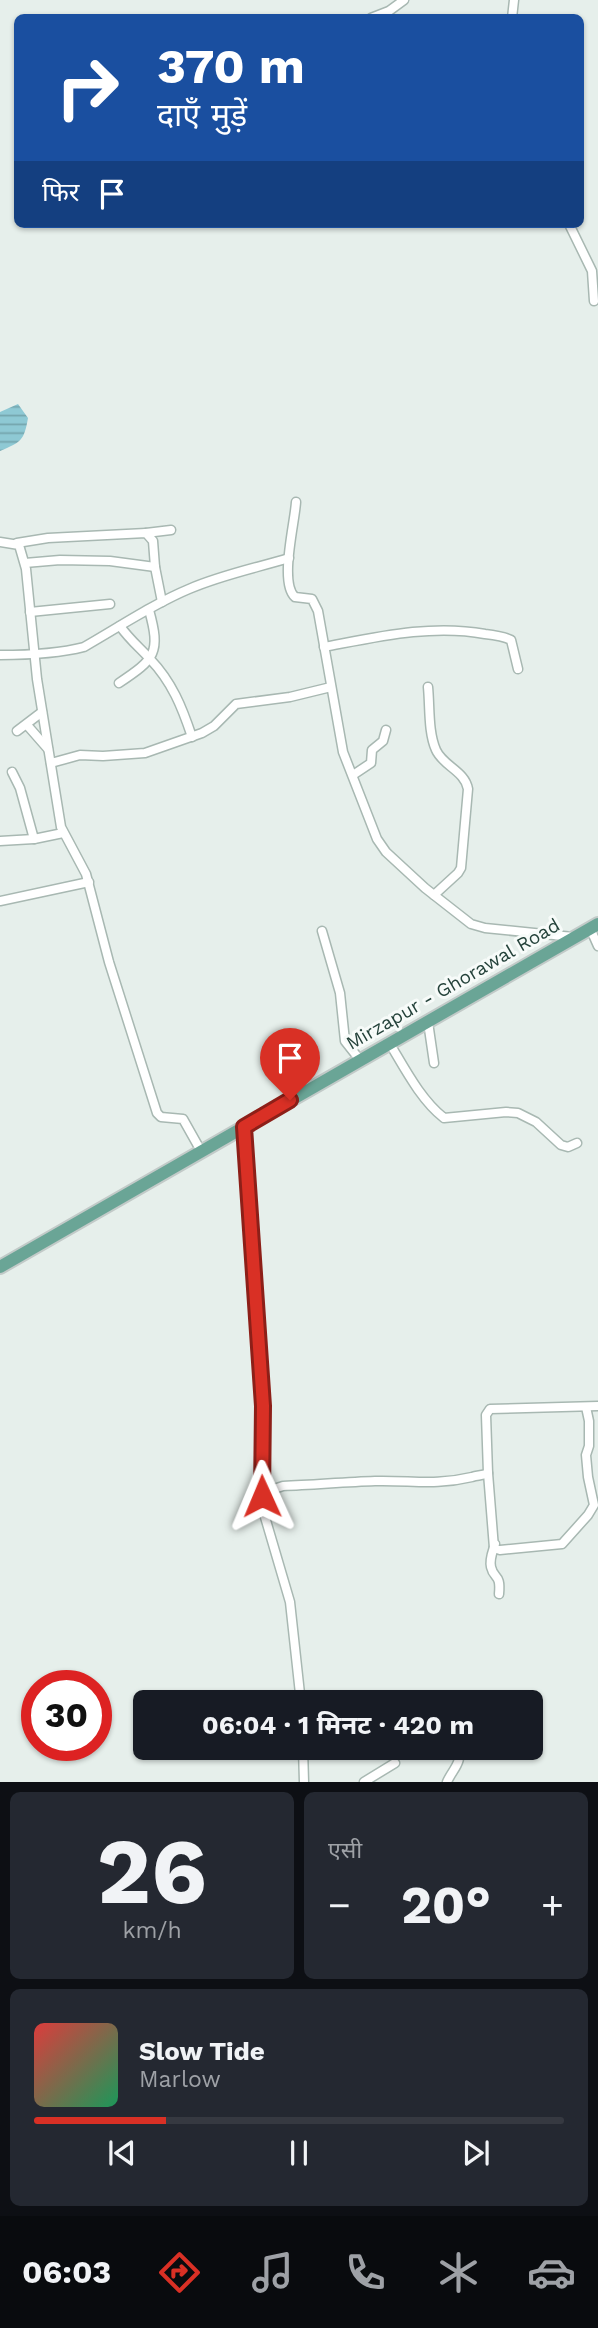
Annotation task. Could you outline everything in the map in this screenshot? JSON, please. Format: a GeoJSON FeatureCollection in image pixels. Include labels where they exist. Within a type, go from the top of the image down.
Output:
{"type":"FeatureCollection","features":[{"type":"Feature","properties":{"kind":"main road","name":"Mirzapur - Ghorawal Road"},"geometry":{"type":"LineString","coordinates":[[0,1267],[594,926]]}},
{"type":"Feature","properties":{"kind":"street"},"geometry":{"type":"LineString","coordinates":[[382,14],[404,0]]}},
{"type":"Feature","properties":{"kind":"street"},"geometry":{"type":"LineString","coordinates":[[571,228],[592,271],[594,301]]}},
{"type":"Feature","properties":{"kind":"street"},"geometry":{"type":"LineString","coordinates":[[296,502],[289,558],[289,588],[295,597],[312,599],[318,611],[343,752],[377,839],[386,852],[471,924],[485,928],[574,937]]}},
{"type":"Feature","properties":{"kind":"street"},"geometry":{"type":"LineString","coordinates":[[0,542],[17,543],[48,538],[171,530]]}},
{"type":"Feature","properties":{"kind":"street"},"geometry":{"type":"LineString","coordinates":[[146,533],[153,541],[162,602]]}},
{"type":"Feature","properties":{"kind":"street"},"geometry":{"type":"LineString","coordinates":[[17,543],[25,563],[34,654],[62,833],[89,882],[109,962],[158,1112],[161,1117],[183,1119],[201,1151]]}},
{"type":"Feature","properties":{"kind":"street"},"geometry":{"type":"LineString","coordinates":[[0,655],[70,651],[84,647],[162,602],[212,580],[289,558]]}},
{"type":"Feature","properties":{"kind":"street"},"geometry":{"type":"LineString","coordinates":[[25,563],[60,560],[110,561],[155,567]]}},
{"type":"Feature","properties":{"kind":"street"},"geometry":{"type":"LineString","coordinates":[[30,612],[110,604]]}},
{"type":"Feature","properties":{"kind":"street"},"geometry":{"type":"LineString","coordinates":[[119,683],[143,667],[150,658],[156,641],[149,610]]}},
{"type":"Feature","properties":{"kind":"street"},"geometry":{"type":"LineString","coordinates":[[120,626],[132,642],[150,658],[176,693],[192,737]]}},
{"type":"Feature","properties":{"kind":"street"},"geometry":{"type":"LineString","coordinates":[[324,647],[401,634],[460,629],[511,640],[517,669]]}},
{"type":"Feature","properties":{"kind":"street"},"geometry":{"type":"LineString","coordinates":[[51,763],[80,755],[145,753],[192,737],[214,726],[236,705],[290,698],[331,687]]}},
{"type":"Feature","properties":{"kind":"street"},"geometry":{"type":"LineString","coordinates":[[428,687],[436,752],[465,780],[468,789],[461,868],[434,895]]}},
{"type":"Feature","properties":{"kind":"street"},"geometry":{"type":"LineString","coordinates":[[17,731],[42,712]]}},
{"type":"Feature","properties":{"kind":"street"},"geometry":{"type":"LineString","coordinates":[[27,725],[49,750]]}},
{"type":"Feature","properties":{"kind":"street"},"geometry":{"type":"LineString","coordinates":[[353,775],[371,763],[372,750],[383,741],[386,730]]}},
{"type":"Feature","properties":{"kind":"street"},"geometry":{"type":"LineString","coordinates":[[12,772],[20,788],[34,839]]}},
{"type":"Feature","properties":{"kind":"street"},"geometry":{"type":"LineString","coordinates":[[0,841],[34,839],[62,833]]}},
{"type":"Feature","properties":{"kind":"street"},"geometry":{"type":"LineString","coordinates":[[0,901],[89,882]]}},
{"type":"Feature","properties":{"kind":"street"},"geometry":{"type":"LineString","coordinates":[[594,926],[598,946]]}},
{"type":"Feature","properties":{"kind":"street"},"geometry":{"type":"LineString","coordinates":[[323,931],[340,993],[345,1041],[360,1060]]}},
{"type":"Feature","properties":{"kind":"street"},"geometry":{"type":"LineString","coordinates":[[428,1022],[434,1063]]}},
{"type":"Feature","properties":{"kind":"street"},"geometry":{"type":"LineString","coordinates":[[390,1044],[412,1079],[437,1113],[444,1118],[518,1113],[536,1122],[561,1145],[568,1147],[577,1143]]}},
{"type":"Feature","properties":{"kind":"street"},"geometry":{"type":"LineString","coordinates":[[244,1127],[263,1406],[262,1496],[265,1517],[290,1602],[300,1690]]}},
{"type":"Feature","properties":{"kind":"street"},"geometry":{"type":"LineString","coordinates":[[586,1407],[589,1435],[586,1455],[588,1478],[594,1499],[592,1509],[562,1544],[500,1550],[494,1548],[486,1415],[490,1409],[598,1406]]}},
{"type":"Feature","properties":{"kind":"street"},"geometry":{"type":"LineString","coordinates":[[262,1496],[283,1486],[377,1481],[426,1484],[460,1481],[488,1473]]}},
{"type":"Feature","properties":{"kind":"street"},"geometry":{"type":"LineString","coordinates":[[495,1544],[490,1563],[500,1581],[499,1594]]}},
{"type":"Feature","properties":{"kind":"street"},"geometry":{"type":"LineString","coordinates":[[303,1760],[304,1782]]}},
{"type":"Feature","properties":{"kind":"street"},"geometry":{"type":"LineString","coordinates":[[447,1782],[460,1760]]}},
{"type":"Feature","properties":{"kind":"street"},"geometry":{"type":"LineString","coordinates":[[365,1782],[395,1763]]}},
{"type":"Feature","properties":{"kind":"water"},"geometry":{"type":"Polygon","coordinates":[[[18,404],[28,418],[25,432],[17,443],[0,451],[0,412],[18,404]]]}},
{"type":"Feature","properties":{"kind":"route"},"geometry":{"type":"LineString","coordinates":[[262,1496],[263,1406],[244,1127],[290,1100]]}}]}
